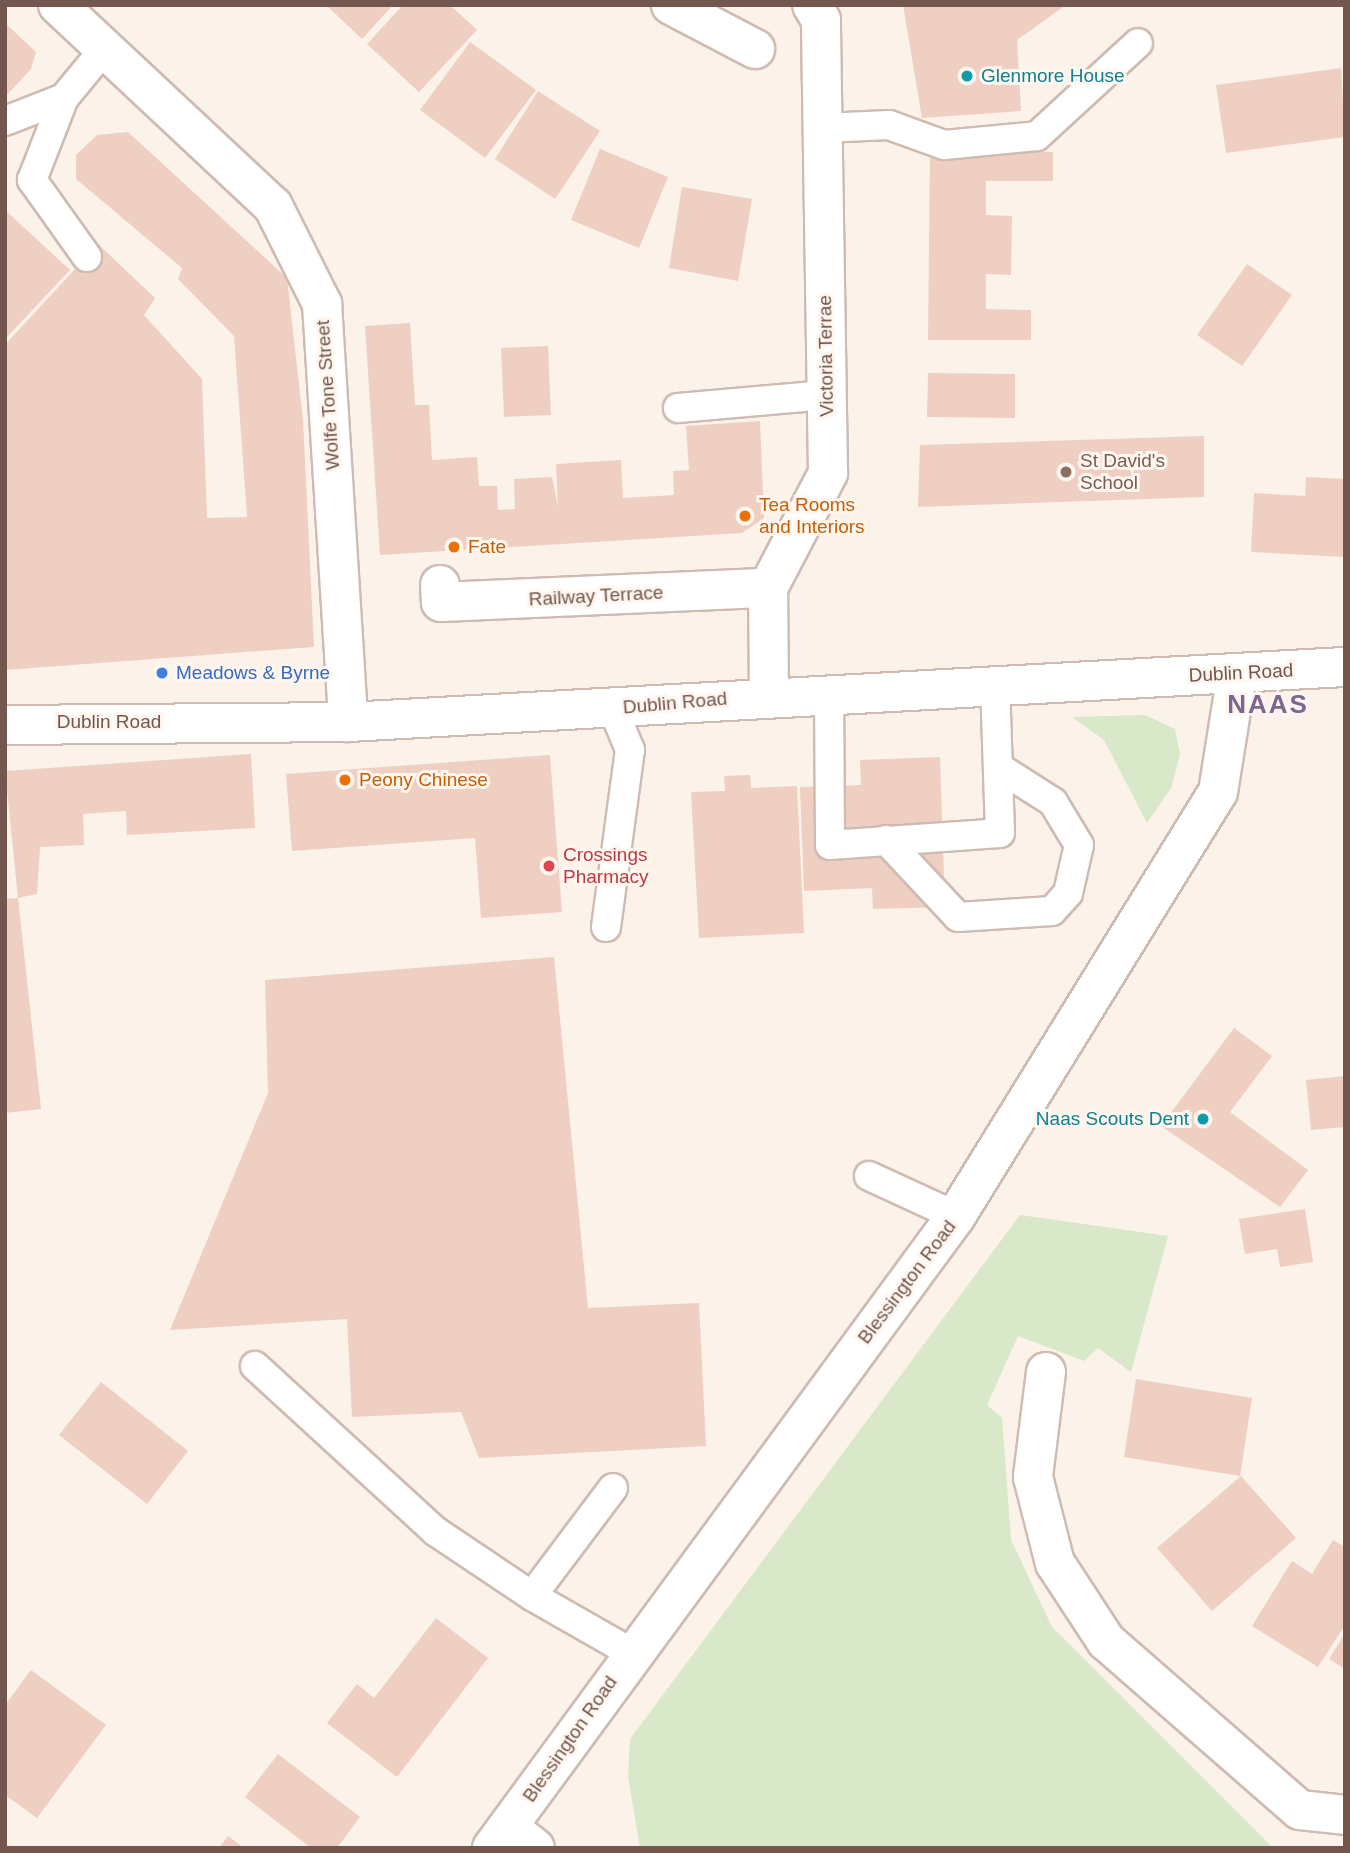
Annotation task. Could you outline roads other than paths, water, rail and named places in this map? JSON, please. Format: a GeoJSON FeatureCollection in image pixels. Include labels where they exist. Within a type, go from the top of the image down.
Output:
{"type":"FeatureCollection","features":[{"type":"Feature","properties":{"kind":"main road","name":"Wolfe Tone Street"},"geometry":{"type":"LineString","coordinates":[[58,5],[273,206],[322,304],[348,722]]}},
{"type":"Feature","properties":{"kind":"main road"},"geometry":{"type":"LineString","coordinates":[[671,5],[755,49]]}},
{"type":"Feature","properties":{"kind":"main road","name":"Victoria Terrae"},"geometry":{"type":"LineString","coordinates":[[769,695],[768,588],[828,473],[821,20],[812,5]]}},
{"type":"Feature","properties":{"kind":"main road","name":"Railway Terrace"},"geometry":{"type":"LineString","coordinates":[[440,585],[441,602],[768,588]]}},
{"type":"Feature","properties":{"kind":"main road","name":"Dublin Road"},"geometry":{"type":"LineString","coordinates":[[5,725],[348,722],[613,709],[769,695],[995,682],[1237,674],[1345,667]]}},
{"type":"Feature","properties":{"kind":"main road","name":"Blessington Road"},"geometry":{"type":"LineString","coordinates":[[512,1841],[631,1652],[957,1216],[1218,792],[1237,674]]}},
{"type":"Feature","properties":{"kind":"main road"},"geometry":{"type":"LineString","coordinates":[[1046,1372],[1034,1478],[1055,1563],[1106,1641],[1300,1810],[1345,1815]]}},
{"type":"Feature","properties":{"kind":"main road"},"geometry":{"type":"LineString","coordinates":[[1341,1848],[1345,1842]]}},
{"type":"Feature","properties":{"kind":"lane"},"geometry":{"type":"LineString","coordinates":[[823,128],[889,125],[944,145],[1037,136],[1138,43]]}},
{"type":"Feature","properties":{"kind":"lane"},"geometry":{"type":"LineString","coordinates":[[87,257],[33,180],[64,98],[105,48]]}},
{"type":"Feature","properties":{"kind":"lane"},"geometry":{"type":"LineString","coordinates":[[5,121],[64,98]]}},
{"type":"Feature","properties":{"kind":"lane"},"geometry":{"type":"LineString","coordinates":[[678,408],[827,395]]}},
{"type":"Feature","properties":{"kind":"lane"},"geometry":{"type":"LineString","coordinates":[[829,692],[830,845],[1000,833],[995,682]]}},
{"type":"Feature","properties":{"kind":"lane"},"geometry":{"type":"LineString","coordinates":[[606,927],[630,750],[613,709]]}},
{"type":"Feature","properties":{"kind":"lane"},"geometry":{"type":"LineString","coordinates":[[886,840],[958,916],[1052,911],[1068,894],[1079,845],[1053,802],[998,767]]}},
{"type":"Feature","properties":{"kind":"lane"},"geometry":{"type":"LineString","coordinates":[[869,1176],[957,1216]]}},
{"type":"Feature","properties":{"kind":"lane"},"geometry":{"type":"LineString","coordinates":[[255,1366],[435,1531],[533,1596],[631,1652]]}},
{"type":"Feature","properties":{"kind":"lane"},"geometry":{"type":"LineString","coordinates":[[533,1596],[613,1488]]}},
{"type":"Feature","properties":{"kind":"place","name":"Glenmore House"},"geometry":{"type":"Point","coordinates":[967,76]}},
{"type":"Feature","properties":{"kind":"place","name":"St David's School"},"geometry":{"type":"Point","coordinates":[1066,472]}},
{"type":"Feature","properties":{"kind":"place","name":"Tea Rooms and Interiors"},"geometry":{"type":"Point","coordinates":[745,516]}},
{"type":"Feature","properties":{"kind":"place","name":"Fate"},"geometry":{"type":"Point","coordinates":[454,547]}},
{"type":"Feature","properties":{"kind":"place","name":"Meadows & Byrne"},"geometry":{"type":"Point","coordinates":[162,673]}},
{"type":"Feature","properties":{"kind":"place","name":"Peony Chinese"},"geometry":{"type":"Point","coordinates":[345,780]}},
{"type":"Feature","properties":{"kind":"place","name":"Crossings Pharmacy"},"geometry":{"type":"Point","coordinates":[549,866]}},
{"type":"Feature","properties":{"kind":"place","name":"Naas Scouts Dent"},"geometry":{"type":"Point","coordinates":[1203,1119]}},
{"type":"Feature","properties":{"kind":"district","name":"NAAS"},"geometry":{"type":"Point","coordinates":[1268,705]}}]}
